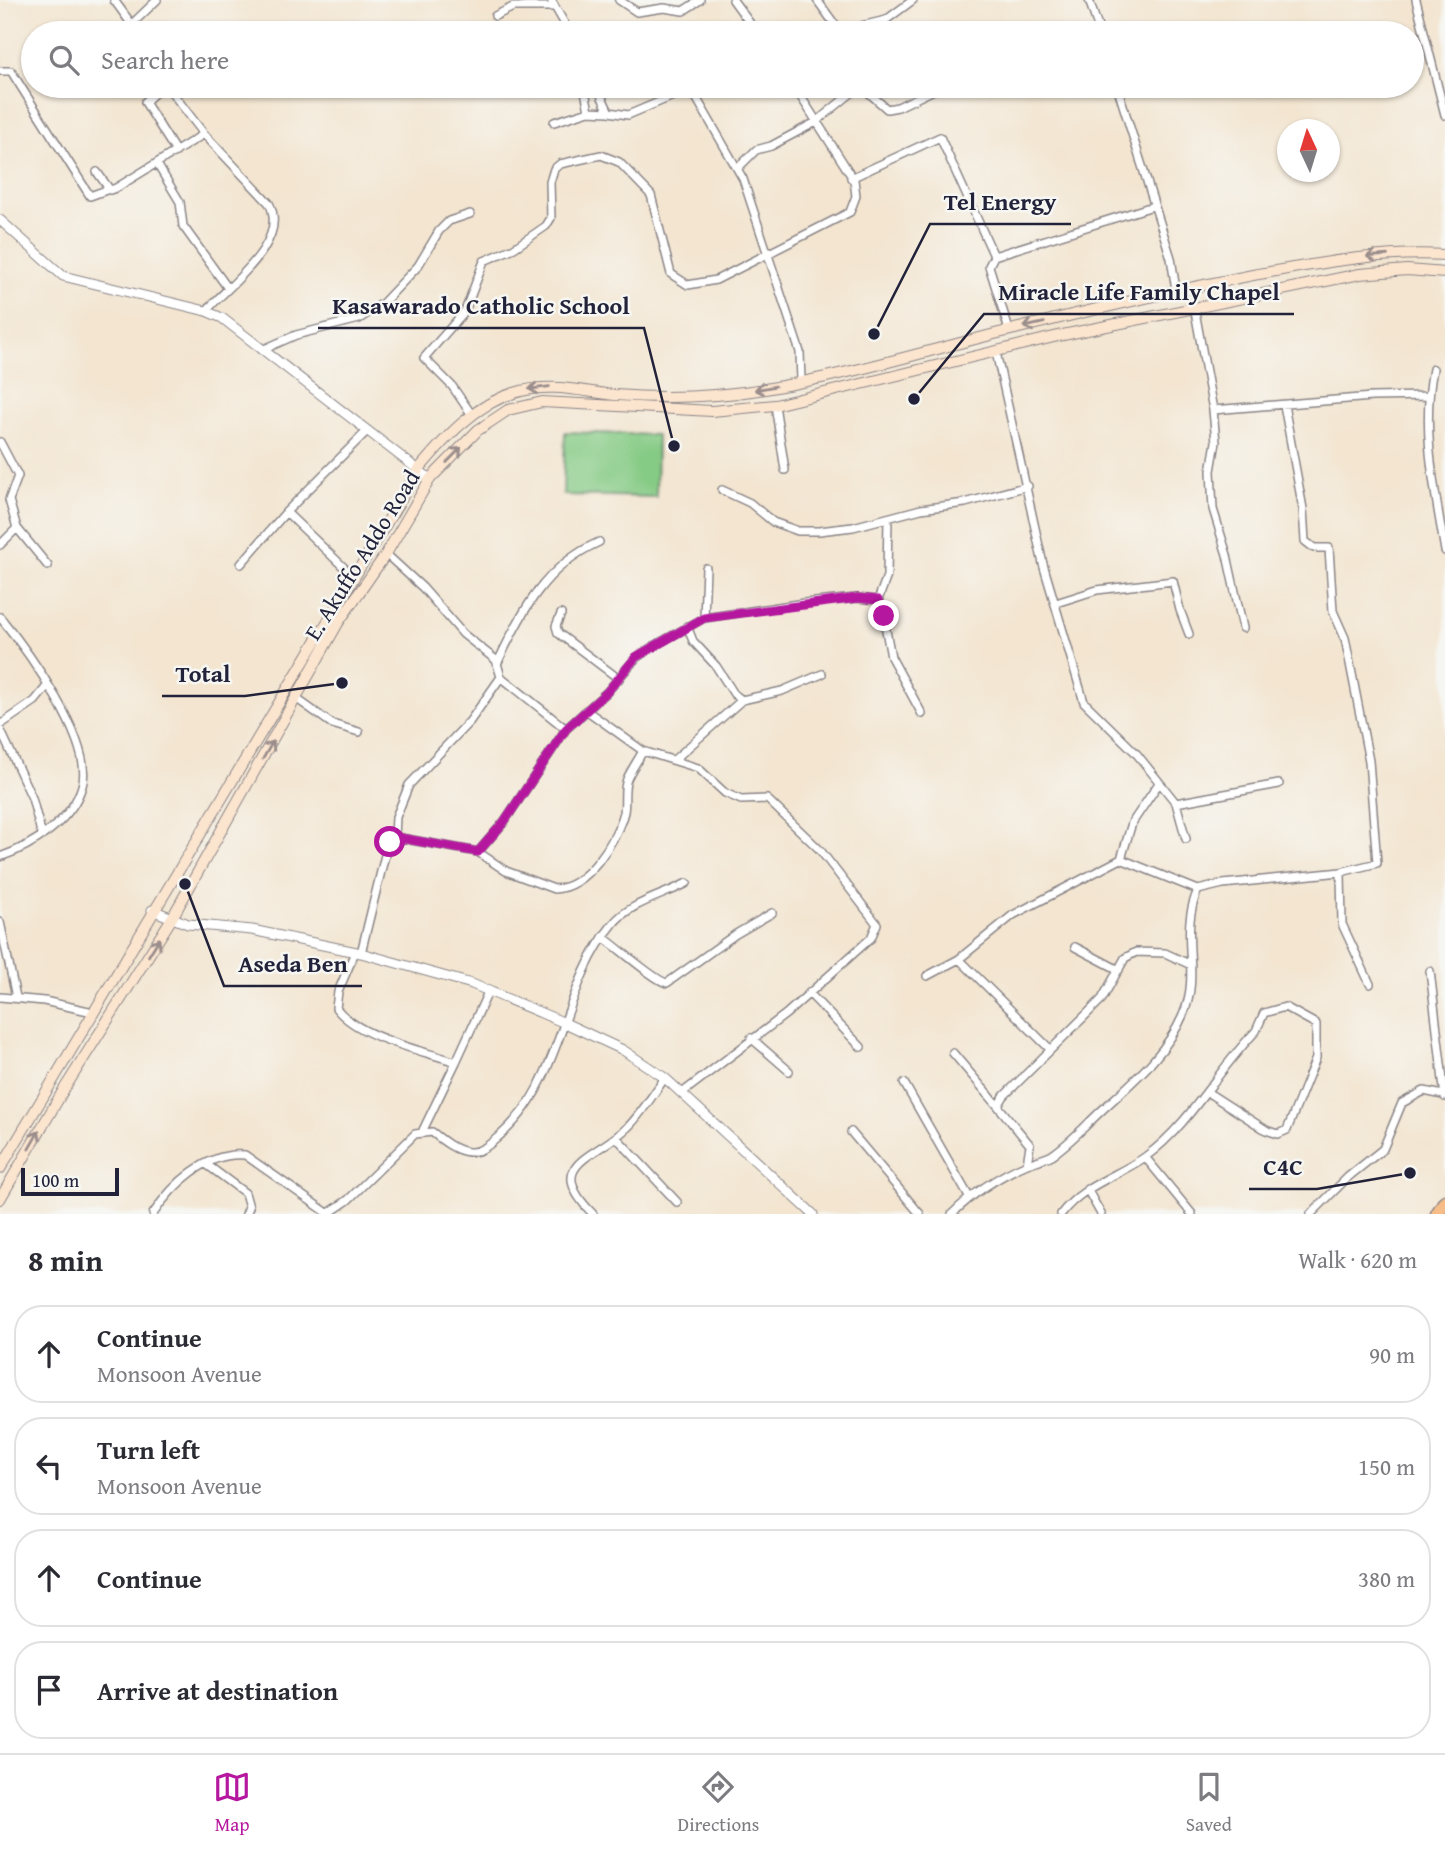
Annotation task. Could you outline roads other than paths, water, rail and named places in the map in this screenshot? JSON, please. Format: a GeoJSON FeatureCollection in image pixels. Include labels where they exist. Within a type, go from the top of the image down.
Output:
{"type":"FeatureCollection","features":[{"type":"Feature","properties":{"kind":"highway"},"geometry":{"type":"LineString","coordinates":[[1437,1214],[1445,1201]]}},
{"type":"Feature","properties":{"kind":"main road","name":"E. Akuffo Addo Road"},"geometry":{"type":"LineString","coordinates":[[0,1169],[152,910],[419,469],[450,432],[494,400],[543,387],[564,386],[612,394],[672,397],[749,391],[908,359],[1009,330],[1176,290],[1357,257],[1411,253],[1445,255]]}},
{"type":"Feature","properties":{"kind":"main road","name":"E. Akuffo Addo Road"},"geometry":{"type":"LineString","coordinates":[[0,1199],[107,1020],[172,918],[338,624],[386,554],[430,479],[478,430],[508,410],[542,402],[712,411],[775,405],[1194,306],[1360,274],[1407,270],[1445,273]]}},
{"type":"Feature","properties":{"kind":"main road"},"geometry":{"type":"LineString","coordinates":[[93,1012],[107,1020]]}},
{"type":"Feature","properties":{"kind":"street"},"geometry":{"type":"LineString","coordinates":[[114,0],[131,21]]}},
{"type":"Feature","properties":{"kind":"street"},"geometry":{"type":"LineString","coordinates":[[135,21],[157,0]]}},
{"type":"Feature","properties":{"kind":"street"},"geometry":{"type":"LineString","coordinates":[[619,0],[637,12],[662,4],[674,12],[682,11],[700,0]]}},
{"type":"Feature","properties":{"kind":"street"},"geometry":{"type":"LineString","coordinates":[[733,0],[748,21]]}},
{"type":"Feature","properties":{"kind":"street"},"geometry":{"type":"LineString","coordinates":[[817,0],[832,21]]}},
{"type":"Feature","properties":{"kind":"street"},"geometry":{"type":"LineString","coordinates":[[882,21],[913,0]]}},
{"type":"Feature","properties":{"kind":"street"},"geometry":{"type":"LineString","coordinates":[[1089,0],[1096,21]]}},
{"type":"Feature","properties":{"kind":"street"},"geometry":{"type":"LineString","coordinates":[[1416,0],[1421,21]]}},
{"type":"Feature","properties":{"kind":"street"},"geometry":{"type":"LineString","coordinates":[[495,16],[513,7],[553,4],[563,21]]}},
{"type":"Feature","properties":{"kind":"street"},"geometry":{"type":"LineString","coordinates":[[1424,32],[1445,115]]}},
{"type":"Feature","properties":{"kind":"street"},"geometry":{"type":"LineString","coordinates":[[0,71],[11,71],[21,87]]}},
{"type":"Feature","properties":{"kind":"street"},"geometry":{"type":"LineString","coordinates":[[28,98],[90,195],[116,188],[204,134]]}},
{"type":"Feature","properties":{"kind":"street"},"geometry":{"type":"LineString","coordinates":[[150,98],[145,102],[176,152]]}},
{"type":"Feature","properties":{"kind":"street"},"geometry":{"type":"LineString","coordinates":[[175,98],[204,134],[269,203],[274,219],[271,237],[264,250],[205,311]]}},
{"type":"Feature","properties":{"kind":"street"},"geometry":{"type":"LineString","coordinates":[[587,98],[589,111]]}},
{"type":"Feature","properties":{"kind":"street"},"geometry":{"type":"LineString","coordinates":[[602,98],[609,112]]}},
{"type":"Feature","properties":{"kind":"street"},"geometry":{"type":"LineString","coordinates":[[554,122],[589,111],[628,115],[668,98]]}},
{"type":"Feature","properties":{"kind":"street"},"geometry":{"type":"LineString","coordinates":[[697,98],[738,168],[769,251],[800,352],[802,381]]}},
{"type":"Feature","properties":{"kind":"street"},"geometry":{"type":"LineString","coordinates":[[472,415],[452,386],[424,358],[465,311],[484,261],[514,248],[546,226],[551,218],[550,182],[554,169],[560,164],[601,155],[619,162],[651,195],[671,274],[688,285],[716,280],[850,212],[856,196],[851,178],[839,153],[801,98]]}},
{"type":"Feature","properties":{"kind":"street"},"geometry":{"type":"LineString","coordinates":[[738,168],[756,150],[816,122],[845,98]]}},
{"type":"Feature","properties":{"kind":"street"},"geometry":{"type":"LineString","coordinates":[[874,98],[887,109],[917,98]]}},
{"type":"Feature","properties":{"kind":"street"},"geometry":{"type":"LineString","coordinates":[[1121,98],[1171,258],[1176,290]]}},
{"type":"Feature","properties":{"kind":"street"},"geometry":{"type":"LineString","coordinates":[[851,178],[940,137],[994,256]]}},
{"type":"Feature","properties":{"kind":"street"},"geometry":{"type":"LineString","coordinates":[[157,164],[180,202],[183,226],[227,288]]}},
{"type":"Feature","properties":{"kind":"street"},"geometry":{"type":"LineString","coordinates":[[97,172],[109,188]]}},
{"type":"Feature","properties":{"kind":"street"},"geometry":{"type":"LineString","coordinates":[[1009,330],[989,266],[994,256],[1153,206]]}},
{"type":"Feature","properties":{"kind":"street"},"geometry":{"type":"LineString","coordinates":[[262,350],[296,335],[359,320],[383,303],[418,266],[439,230],[449,221],[470,214]]}},
{"type":"Feature","properties":{"kind":"street"},"geometry":{"type":"LineString","coordinates":[[0,220],[63,276],[205,311],[222,318],[430,479]]}},
{"type":"Feature","properties":{"kind":"street"},"geometry":{"type":"LineString","coordinates":[[1194,306],[1213,410],[1216,442],[1211,471],[1213,509],[1227,555],[1243,628]]}},
{"type":"Feature","properties":{"kind":"street"},"geometry":{"type":"LineString","coordinates":[[996,352],[1028,486],[1043,564],[1084,702],[1136,753],[1176,803],[1186,839]]}},
{"type":"Feature","properties":{"kind":"street"},"geometry":{"type":"LineString","coordinates":[[1433,369],[1427,396],[1432,477],[1445,551]]}},
{"type":"Feature","properties":{"kind":"street"},"geometry":{"type":"LineString","coordinates":[[1213,410],[1372,397],[1427,396]]}},
{"type":"Feature","properties":{"kind":"street"},"geometry":{"type":"LineString","coordinates":[[775,405],[785,470]]}},
{"type":"Feature","properties":{"kind":"street"},"geometry":{"type":"LineString","coordinates":[[1121,859],[1198,890],[1234,883],[1341,872],[1377,863],[1369,761],[1345,638],[1333,611],[1329,548],[1314,548],[1305,541],[1303,509],[1284,405]]}},
{"type":"Feature","properties":{"kind":"street"},"geometry":{"type":"LineString","coordinates":[[241,564],[286,512],[366,432]]}},
{"type":"Feature","properties":{"kind":"street"},"geometry":{"type":"LineString","coordinates":[[0,442],[18,476],[9,500],[17,528],[48,566]]}},
{"type":"Feature","properties":{"kind":"street"},"geometry":{"type":"LineString","coordinates":[[722,490],[750,503],[772,522],[798,531],[853,527],[921,509],[965,503],[1028,486]]}},
{"type":"Feature","properties":{"kind":"street"},"geometry":{"type":"LineString","coordinates":[[286,512],[354,577]]}},
{"type":"Feature","properties":{"kind":"street"},"geometry":{"type":"LineString","coordinates":[[888,518],[887,576],[878,600],[883,609],[891,657],[922,714]]}},
{"type":"Feature","properties":{"kind":"street"},"geometry":{"type":"LineString","coordinates":[[0,545],[17,528]]}},
{"type":"Feature","properties":{"kind":"street"},"geometry":{"type":"LineString","coordinates":[[566,729],[501,677],[498,662],[530,597],[551,573],[576,552],[599,542]]}},
{"type":"Feature","properties":{"kind":"street"},"geometry":{"type":"LineString","coordinates":[[386,554],[423,588],[463,634],[498,662]]}},
{"type":"Feature","properties":{"kind":"street"},"geometry":{"type":"LineString","coordinates":[[704,618],[706,568]]}},
{"type":"Feature","properties":{"kind":"street"},"geometry":{"type":"LineString","coordinates":[[1056,604],[1097,590],[1173,581],[1189,634]]}},
{"type":"Feature","properties":{"kind":"street"},"geometry":{"type":"LineString","coordinates":[[478,852],[504,822],[566,729],[618,679],[636,657],[704,618],[804,603],[858,598],[878,600]]}},
{"type":"Feature","properties":{"kind":"street"},"geometry":{"type":"LineString","coordinates":[[561,614],[556,626],[558,633],[618,679]]}},
{"type":"Feature","properties":{"kind":"street"},"geometry":{"type":"LineString","coordinates":[[0,617],[29,652],[59,702],[80,752],[83,785],[75,803],[42,836],[0,858]]}},
{"type":"Feature","properties":{"kind":"street"},"geometry":{"type":"LineString","coordinates":[[687,626],[693,642],[716,666],[734,694],[742,700]]}},
{"type":"Feature","properties":{"kind":"street"},"geometry":{"type":"LineString","coordinates":[[675,759],[742,700],[782,691],[822,674]]}},
{"type":"Feature","properties":{"kind":"street"},"geometry":{"type":"LineString","coordinates":[[456,1062],[387,1040],[341,1014],[335,1001],[358,953],[386,851],[395,837],[396,817],[409,785],[470,722],[501,677]]}},
{"type":"Feature","properties":{"kind":"street"},"geometry":{"type":"LineString","coordinates":[[42,836],[32,797],[0,727],[35,701],[48,685]]}},
{"type":"Feature","properties":{"kind":"street"},"geometry":{"type":"LineString","coordinates":[[297,699],[331,724],[359,732]]}},
{"type":"Feature","properties":{"kind":"street"},"geometry":{"type":"LineString","coordinates":[[586,710],[643,751],[698,768],[725,793],[741,800],[768,799],[820,850],[877,924],[871,938],[809,993],[682,1093]]}},
{"type":"Feature","properties":{"kind":"street"},"geometry":{"type":"LineString","coordinates":[[395,837],[478,852],[506,872],[561,889],[596,864],[616,837],[625,808],[626,780],[643,751]]}},
{"type":"Feature","properties":{"kind":"street"},"geometry":{"type":"LineString","coordinates":[[927,976],[959,959],[1013,915],[1121,859],[1132,823],[1158,783]]}},
{"type":"Feature","properties":{"kind":"street"},"geometry":{"type":"LineString","coordinates":[[1176,803],[1279,784]]}},
{"type":"Feature","properties":{"kind":"street"},"geometry":{"type":"LineString","coordinates":[[1341,872],[1342,923],[1370,984]]}},
{"type":"Feature","properties":{"kind":"street"},"geometry":{"type":"LineString","coordinates":[[423,1130],[432,1132],[458,1149],[470,1153],[483,1149],[510,1125],[541,1086],[603,937],[615,921],[628,912],[687,883]]}},
{"type":"Feature","properties":{"kind":"street"},"geometry":{"type":"LineString","coordinates":[[952,1214],[969,1197],[1027,1164],[1051,1156],[1136,1081],[1182,1018],[1193,990],[1189,909],[1198,890]]}},
{"type":"Feature","properties":{"kind":"street"},"geometry":{"type":"LineString","coordinates":[[152,910],[188,924],[252,930],[358,953],[489,990],[565,1023],[632,1055],[665,1078],[813,1214]]}},
{"type":"Feature","properties":{"kind":"street"},"geometry":{"type":"LineString","coordinates":[[603,937],[660,982],[667,984],[772,913]]}},
{"type":"Feature","properties":{"kind":"street"},"geometry":{"type":"LineString","coordinates":[[0,922],[16,997]]}},
{"type":"Feature","properties":{"kind":"street"},"geometry":{"type":"LineString","coordinates":[[1076,947],[1119,971]]}},
{"type":"Feature","properties":{"kind":"street"},"geometry":{"type":"LineString","coordinates":[[998,1106],[1003,1096],[1050,1049],[1071,1033],[1102,999],[1125,958],[1136,952],[1165,953],[1191,965]]}},
{"type":"Feature","properties":{"kind":"street"},"geometry":{"type":"LineString","coordinates":[[959,959],[1050,1049]]}},
{"type":"Feature","properties":{"kind":"street"},"geometry":{"type":"LineString","coordinates":[[1311,1214],[1348,1177],[1383,1149],[1402,1103],[1423,1091],[1444,1096],[1430,971]]}},
{"type":"Feature","properties":{"kind":"street"},"geometry":{"type":"LineString","coordinates":[[153,1214],[188,1175],[224,1156],[245,1155],[329,1214],[348,1200],[406,1141],[423,1130],[489,990]]}},
{"type":"Feature","properties":{"kind":"street"},"geometry":{"type":"LineString","coordinates":[[809,993],[861,1047]]}},
{"type":"Feature","properties":{"kind":"street"},"geometry":{"type":"LineString","coordinates":[[0,997],[16,997],[93,1012]]}},
{"type":"Feature","properties":{"kind":"street"},"geometry":{"type":"LineString","coordinates":[[1061,1214],[1073,1198],[1145,1157],[1207,1092],[1237,1051],[1256,1031],[1264,1013],[1285,1007],[1316,1024],[1316,1058],[1287,1129],[1278,1134],[1266,1130],[1207,1092]]}},
{"type":"Feature","properties":{"kind":"street"},"geometry":{"type":"LineString","coordinates":[[751,1038],[789,1071]]}},
{"type":"Feature","properties":{"kind":"street"},"geometry":{"type":"LineString","coordinates":[[953,1053],[1030,1145],[1027,1164]]}},
{"type":"Feature","properties":{"kind":"street"},"geometry":{"type":"LineString","coordinates":[[593,1214],[574,1195],[572,1176],[575,1169],[638,1116],[665,1078]]}},
{"type":"Feature","properties":{"kind":"street"},"geometry":{"type":"LineString","coordinates":[[904,1083],[969,1197]]}},
{"type":"Feature","properties":{"kind":"street"},"geometry":{"type":"LineString","coordinates":[[851,1132],[920,1214]]}},
{"type":"Feature","properties":{"kind":"street"},"geometry":{"type":"LineString","coordinates":[[616,1137],[677,1202]]}},
{"type":"Feature","properties":{"kind":"street"},"geometry":{"type":"LineString","coordinates":[[1145,1157],[1192,1214]]}},
{"type":"Feature","properties":{"kind":"street"},"geometry":{"type":"LineString","coordinates":[[206,1164],[245,1193],[249,1207],[246,1214]]}},
{"type":"Feature","properties":{"kind":"street"},"geometry":{"type":"LineString","coordinates":[[1087,1189],[1101,1214]]}},
{"type":"Feature","properties":{"kind":"place","name":"Tel Energy"},"geometry":{"type":"Point","coordinates":[874,334]}},
{"type":"Feature","properties":{"kind":"place","name":"Miracle Life Family Chapel"},"geometry":{"type":"Point","coordinates":[914,399]}},
{"type":"Feature","properties":{"kind":"place","name":"Kasawarado Catholic School"},"geometry":{"type":"Point","coordinates":[674,446]}},
{"type":"Feature","properties":{"kind":"place","name":"Total"},"geometry":{"type":"Point","coordinates":[342,683]}},
{"type":"Feature","properties":{"kind":"place","name":"Aseda Ben"},"geometry":{"type":"Point","coordinates":[185,884]}},
{"type":"Feature","properties":{"kind":"place","name":"C4C"},"geometry":{"type":"Point","coordinates":[1410,1173]}}]}
